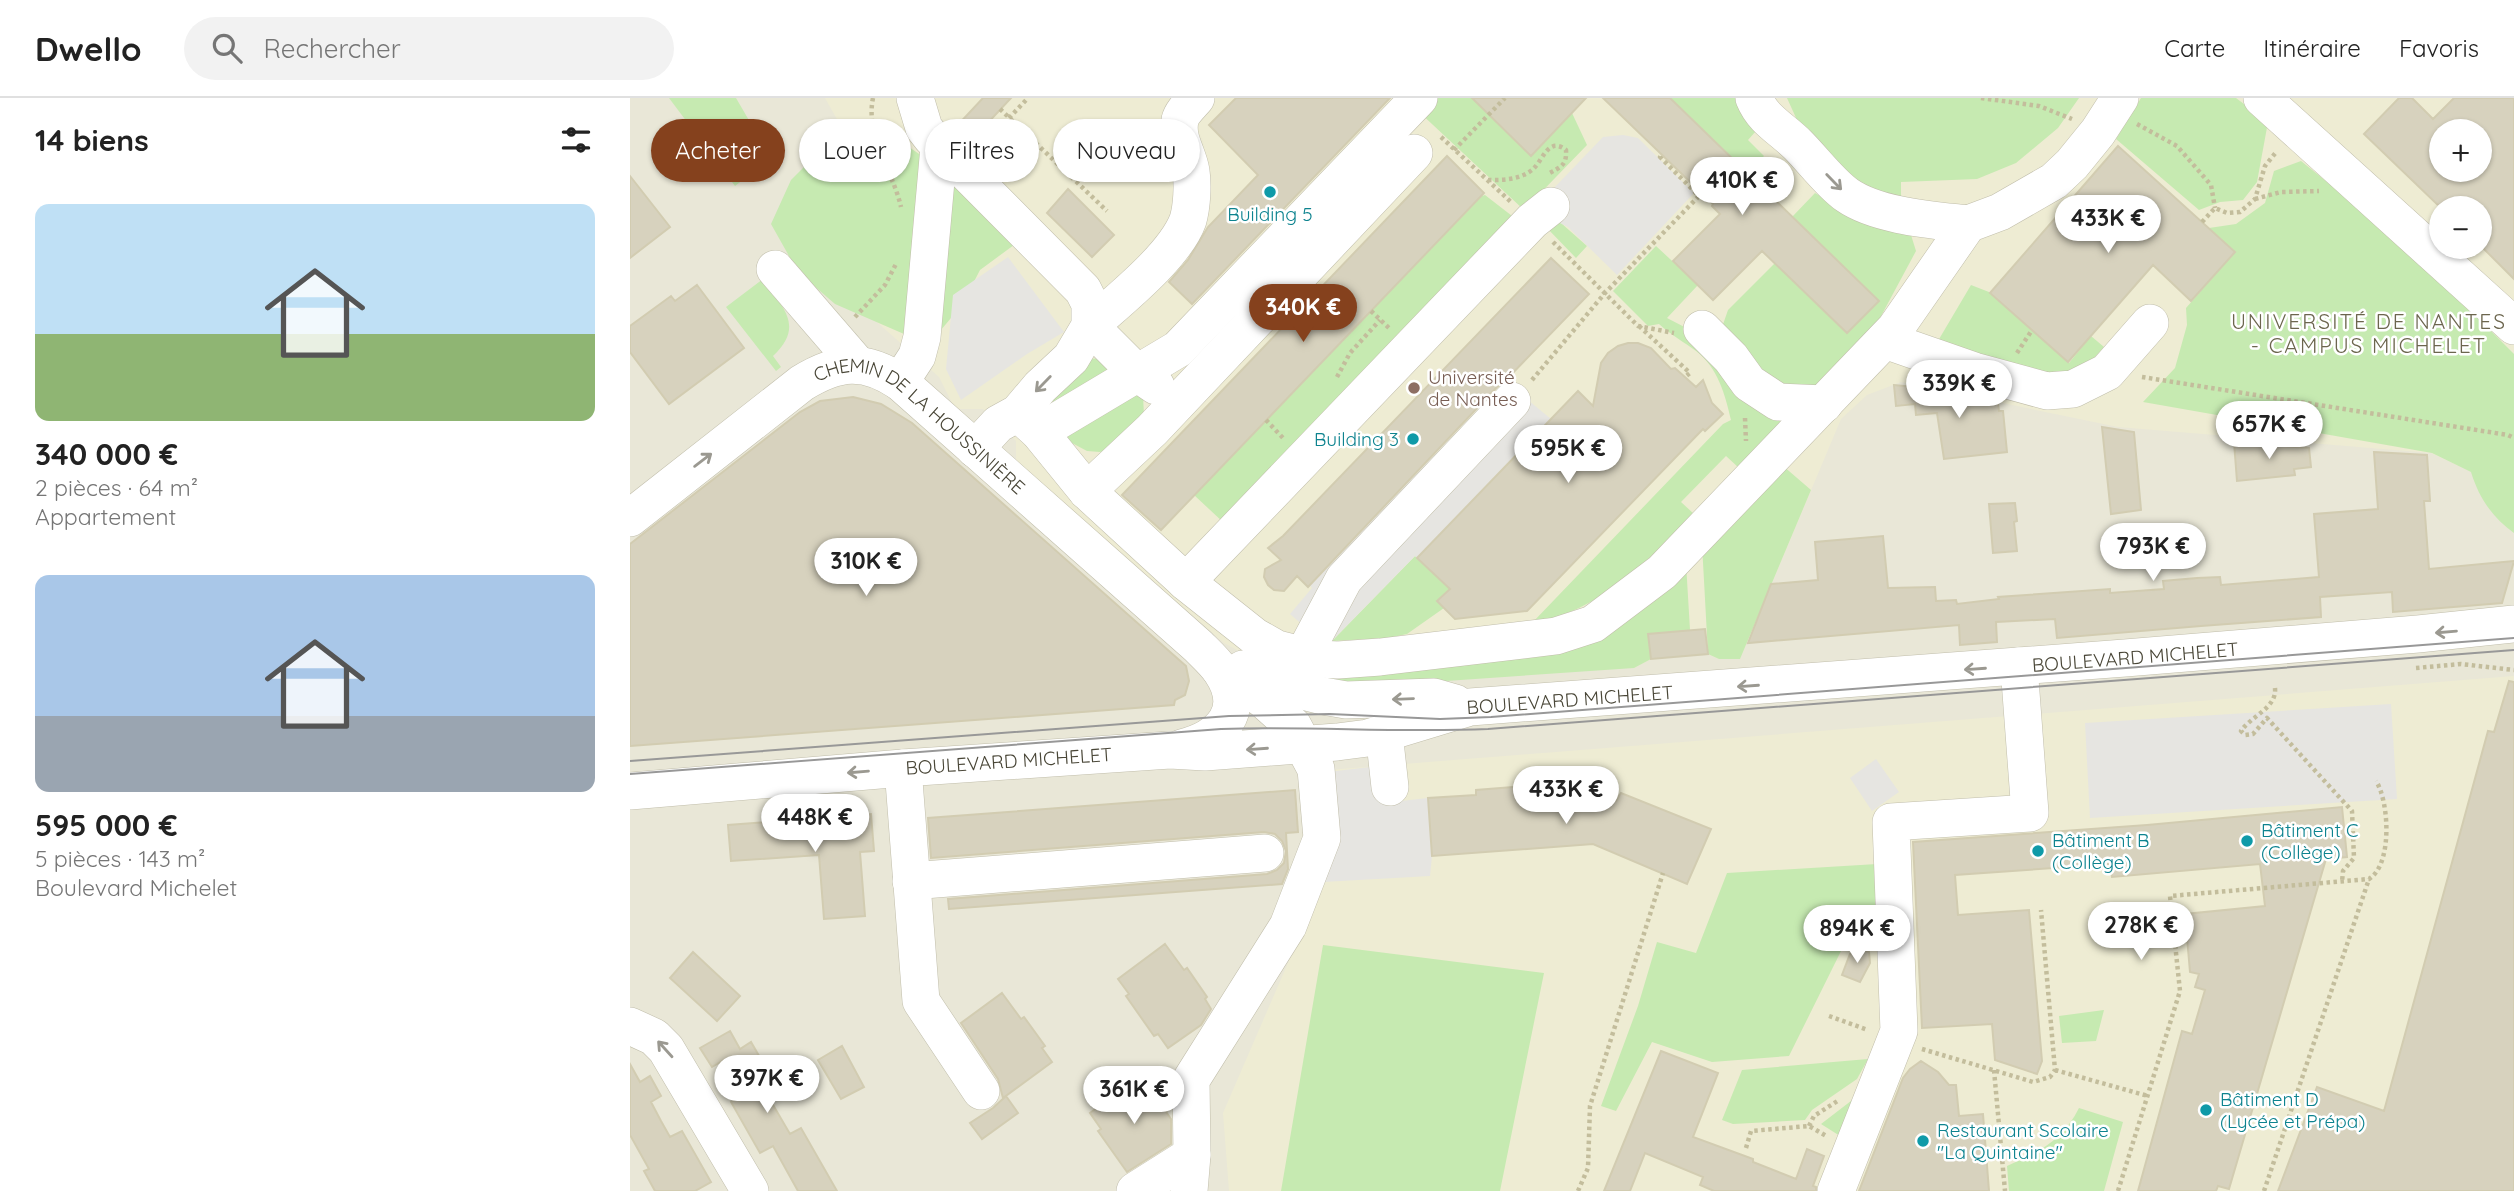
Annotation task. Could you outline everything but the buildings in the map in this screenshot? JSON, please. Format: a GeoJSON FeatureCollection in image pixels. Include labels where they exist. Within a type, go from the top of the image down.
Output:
{"type":"FeatureCollection","features":[{"type":"Feature","properties":{"kind":"street"},"geometry":{"type":"LineString","coordinates":[[915,98],[925,129]]}},
{"type":"Feature","properties":{"kind":"street"},"geometry":{"type":"LineString","coordinates":[[1029,423],[1040,387],[1058,351],[1090,327],[1150,271],[1174,242],[1188,219],[1191,171],[1180,141],[1180,118],[1196,98]]}},
{"type":"Feature","properties":{"kind":"street"},"geometry":{"type":"LineString","coordinates":[[975,449],[998,424],[1029,423],[1137,373],[1178,349],[1419,98]]}},
{"type":"Feature","properties":{"kind":"street"},"geometry":{"type":"LineString","coordinates":[[1754,98],[1766,119],[1793,140],[1846,195],[1911,218],[1968,224],[2000,212],[2054,181],[2072,164],[2110,114]]}},
{"type":"Feature","properties":{"kind":"street"},"geometry":{"type":"LineString","coordinates":[[2262,98],[2514,326]]}},
{"type":"Feature","properties":{"kind":"street"},"geometry":{"type":"LineString","coordinates":[[1087,491],[1179,402],[1414,153]]}},
{"type":"Feature","properties":{"kind":"street"},"geometry":{"type":"LineString","coordinates":[[900,382],[917,356],[922,337],[936,182]]}},
{"type":"Feature","properties":{"kind":"street"},"geometry":{"type":"LineString","coordinates":[[974,182],[1083,290],[1090,304],[1090,327],[1137,373],[1179,402]]}},
{"type":"Feature","properties":{"kind":"street"},"geometry":{"type":"LineString","coordinates":[[1186,582],[1542,201]]}},
{"type":"Feature","properties":{"kind":"street"},"geometry":{"type":"LineString","coordinates":[[1029,423],[1087,491],[1186,582],[1254,636],[1277,649],[1328,660],[1380,657],[1556,636],[1593,624],[1662,572],[1885,340],[1968,224]]}},
{"type":"Feature","properties":{"kind":"street"},"geometry":{"type":"LineString","coordinates":[[775,269],[857,364]]}},
{"type":"Feature","properties":{"kind":"street"},"geometry":{"type":"LineString","coordinates":[[1885,340],[1974,371],[2047,391],[2073,389],[2107,372],[2150,323]]}},
{"type":"Feature","properties":{"kind":"street"},"geometry":{"type":"LineString","coordinates":[[1693,333],[1731,358],[1749,383],[1778,402],[1824,404]]}},
{"type":"Feature","properties":{"kind":"street","name":"CHEMIN DE LA HOUSSINIÈRE"},"geometry":{"type":"LineString","coordinates":[[630,518],[665,472],[775,417],[816,375],[833,368],[857,364],[870,367],[900,382],[1209,657],[1293,726],[1316,769],[1322,838],[1288,926],[1191,1080],[1192,1155],[1189,1191]]}},
{"type":"Feature","properties":{"kind":"street"},"geometry":{"type":"LineString","coordinates":[[1303,656],[1344,579],[1512,401]]}},
{"type":"Feature","properties":{"kind":"street","name":"BOULEVARD MICHELET"},"geometry":{"type":"LineString","coordinates":[[630,791],[903,768],[1170,750],[1205,752],[1304,745],[1357,740],[1470,707],[2019,666],[2514,624]]}},
{"type":"Feature","properties":{"kind":"street","name":"CHEMIN DE LA HOUSSINIÈRE"},"geometry":{"type":"LineString","coordinates":[[1209,657],[1304,692],[1346,700],[1434,697],[1470,707]]}},
{"type":"Feature","properties":{"kind":"street","name":"CHEMIN DE LA HOUSSINIÈRE"},"geometry":{"type":"LineString","coordinates":[[1170,750],[1205,741],[1226,723],[1232,702],[1228,682],[1209,657]]}},
{"type":"Feature","properties":{"kind":"street"},"geometry":{"type":"LineString","coordinates":[[1836,1191],[1899,1031],[1891,822],[2030,813],[2019,666]]}},
{"type":"Feature","properties":{"kind":"street"},"geometry":{"type":"LineString","coordinates":[[1384,733],[1391,787]]}},
{"type":"Feature","properties":{"kind":"street"},"geometry":{"type":"LineString","coordinates":[[903,768],[921,1001],[981,1091]]}},
{"type":"Feature","properties":{"kind":"street"},"geometry":{"type":"LineString","coordinates":[[911,881],[1265,853]]}},
{"type":"Feature","properties":{"kind":"street"},"geometry":{"type":"LineString","coordinates":[[630,1027],[654,1037],[666,1049],[750,1191]]}},
{"type":"Feature","properties":{"kind":"street"},"geometry":{"type":"LineString","coordinates":[[1135,1191],[1192,1155]]}},
{"type":"Feature","properties":{"kind":"path"},"geometry":{"type":"LineString","coordinates":[[873,98],[870,110],[874,134],[901,204],[902,215]]}},
{"type":"Feature","properties":{"kind":"path"},"geometry":{"type":"LineString","coordinates":[[1009,118],[1028,98]]}},
{"type":"Feature","properties":{"kind":"path"},"geometry":{"type":"LineString","coordinates":[[1498,190],[1454,150],[1505,98]]}},
{"type":"Feature","properties":{"kind":"path"},"geometry":{"type":"LineString","coordinates":[[1980,98],[2039,106],[2060,112],[2110,114],[2177,146],[2211,184],[2215,208]]}},
{"type":"Feature","properties":{"kind":"path"},"geometry":{"type":"LineString","coordinates":[[1000,109],[1107,211]]}},
{"type":"Feature","properties":{"kind":"path"},"geometry":{"type":"LineString","coordinates":[[2255,199],[2265,166],[2280,149],[2307,139]]}},
{"type":"Feature","properties":{"kind":"path"},"geometry":{"type":"LineString","coordinates":[[1487,180],[1516,178],[1533,170],[1546,151],[1555,145],[1566,150],[1566,160],[1542,201],[1605,293],[1690,373],[1685,377]]}},
{"type":"Feature","properties":{"kind":"path"},"geometry":{"type":"LineString","coordinates":[[1512,401],[1521,394],[1605,293],[1699,196],[1660,156],[1662,154]]}},
{"type":"Feature","properties":{"kind":"path"},"geometry":{"type":"LineString","coordinates":[[2215,208],[2240,212],[2255,199],[2281,192],[2327,191]]}},
{"type":"Feature","properties":{"kind":"path"},"geometry":{"type":"LineString","coordinates":[[2202,222],[2215,208]]}},
{"type":"Feature","properties":{"kind":"path"},"geometry":{"type":"LineString","coordinates":[[832,335],[860,313],[877,295],[896,267],[897,257]]}},
{"type":"Feature","properties":{"kind":"path"},"geometry":{"type":"LineString","coordinates":[[1638,326],[1693,333]]}},
{"type":"Feature","properties":{"kind":"path"},"geometry":{"type":"LineString","coordinates":[[2107,372],[2258,394],[2514,438]]}},
{"type":"Feature","properties":{"kind":"path"},"geometry":{"type":"LineString","coordinates":[[1266,420],[1284,438]]}},
{"type":"Feature","properties":{"kind":"path"},"geometry":{"type":"LineString","coordinates":[[2461,664],[2514,670]]}},
{"type":"Feature","properties":{"kind":"path"},"geometry":{"type":"LineString","coordinates":[[2275,688],[2276,695],[2270,704],[2241,731],[2245,735],[2253,734],[2267,718],[2352,811],[2354,858],[2343,871],[2342,883]]}},
{"type":"Feature","properties":{"kind":"path"},"geometry":{"type":"LineString","coordinates":[[2264,1191],[2369,879],[2380,868],[2386,824],[2383,792],[2376,781]]}},
{"type":"Feature","properties":{"kind":"path"},"geometry":{"type":"LineString","coordinates":[[1578,1191],[1588,1168],[1590,1106],[1664,873]]}},
{"type":"Feature","properties":{"kind":"path"},"geometry":{"type":"LineString","coordinates":[[2118,1191],[2180,991],[2170,896],[2369,879]]}},
{"type":"Feature","properties":{"kind":"path"},"geometry":{"type":"LineString","coordinates":[[1829,1016],[1896,1041],[2033,1082],[2050,1077],[2055,1070],[2041,911]]}},
{"type":"Feature","properties":{"kind":"path"},"geometry":{"type":"LineString","coordinates":[[1994,1070],[2005,1191]]}},
{"type":"Feature","properties":{"kind":"path"},"geometry":{"type":"LineString","coordinates":[[2055,1070],[2148,1096]]}},
{"type":"Feature","properties":{"kind":"path"},"geometry":{"type":"LineString","coordinates":[[1746,1148],[1751,1131],[1809,1126],[1852,1152]]}},
{"type":"Feature","properties":{"kind":"shaded area"},"geometry":{"type":"Polygon","coordinates":[[[630,98],[2514,98],[2514,1191],[630,1191],[630,98]]]}},
{"type":"Feature","properties":{"kind":"shaded area","name":"Université de Nantes"},"geometry":{"type":"Polygon","coordinates":[[[825,98],[2514,98],[2514,492],[2431,453],[2118,427],[1901,382],[1867,395],[1841,419],[1740,659],[1719,659],[1707,654],[1693,655],[1651,659],[1634,668],[1252,658],[1224,643],[1016,462],[1016,441],[983,409],[955,409],[939,377],[878,323],[815,252],[843,182],[911,182],[911,119],[837,119],[825,98]]]}},
{"type":"Feature","properties":{"kind":"shaded area"},"geometry":{"type":"Polygon","coordinates":[[[1623,135],[1638,138],[1694,193],[1617,275],[1568,227],[1560,223],[1549,223],[1530,213],[1603,137],[1623,135]]]}},
{"type":"Feature","properties":{"kind":"shaded area"},"geometry":{"type":"Polygon","coordinates":[[[1008,257],[1064,332],[961,400],[946,369],[953,295],[1008,257]]]}},
{"type":"Feature","properties":{"kind":"shaded area"},"geometry":{"type":"Polygon","coordinates":[[[1505,381],[1551,419],[1417,558],[1415,556],[1327,646],[1290,614],[1312,588],[1310,585],[1505,381]]]}},
{"type":"Feature","properties":{"kind":"shaded area"},"geometry":{"type":"Polygon","coordinates":[[[2514,676],[2514,1191],[1229,1191],[1223,1113],[1323,882],[1328,770],[2514,676]]]}},
{"type":"Feature","properties":{"kind":"shaded area"},"geometry":{"type":"Polygon","coordinates":[[[2391,704],[2397,799],[2090,818],[2085,723],[2391,704]]]}},
{"type":"Feature","properties":{"kind":"shaded area"},"geometry":{"type":"Polygon","coordinates":[[[1876,759],[1899,792],[1872,811],[1850,778],[1876,759]]]}},
{"type":"Feature","properties":{"kind":"shaded area"},"geometry":{"type":"Polygon","coordinates":[[[1378,766],[1383,803],[1428,798],[1432,856],[1430,876],[1323,882],[1328,772],[1378,766]]]}},
{"type":"Feature","properties":{"kind":"green space"},"geometry":{"type":"Polygon","coordinates":[[[669,98],[736,98],[748,119],[685,119],[669,98]]]}},
{"type":"Feature","properties":{"kind":"green space"},"geometry":{"type":"Polygon","coordinates":[[[1429,98],[1472,98],[1531,155],[1572,113],[1587,145],[1524,210],[1417,110],[1429,98]]]}},
{"type":"Feature","properties":{"kind":"green space"},"geometry":{"type":"Polygon","coordinates":[[[1670,98],[1738,98],[1756,131],[1748,140],[1764,156],[1747,173],[1670,98]]]}},
{"type":"Feature","properties":{"kind":"green space"},"geometry":{"type":"Polygon","coordinates":[[[1787,98],[2079,98],[2058,128],[2016,163],[1977,179],[1901,182],[1901,199],[1839,175],[1802,131],[1787,98]]]}},
{"type":"Feature","properties":{"kind":"green space"},"geometry":{"type":"Polygon","coordinates":[[[2141,98],[2236,98],[2268,122],[2257,182],[2243,200],[2220,202],[2199,210],[2116,139],[2141,98]]]}},
{"type":"Feature","properties":{"kind":"green space"},"geometry":{"type":"Polygon","coordinates":[[[911,148],[925,158],[925,182],[958,182],[1018,242],[980,270],[962,305],[935,337],[904,334],[835,304],[798,272],[771,224],[791,180],[799,172],[799,182],[911,182],[911,148]]]}},
{"type":"Feature","properties":{"kind":"green space"},"geometry":{"type":"Polygon","coordinates":[[[2301,161],[2404,244],[2514,354],[2514,533],[2487,506],[2471,472],[2432,453],[2143,402],[2175,368],[2187,325],[2186,308],[2235,252],[2209,228],[2236,224],[2265,203],[2274,171],[2301,161]]]}},
{"type":"Feature","properties":{"kind":"green space"},"geometry":{"type":"Polygon","coordinates":[[[1815,193],[1857,217],[1911,235],[1916,251],[1873,331],[1814,398],[1783,398],[1720,333],[1728,310],[1775,263],[1846,333],[1878,301],[1792,217],[1815,193]]]}},
{"type":"Feature","properties":{"kind":"green space"},"geometry":{"type":"Polygon","coordinates":[[[1485,195],[1516,219],[1224,523],[1194,495],[1485,195]]]}},
{"type":"Feature","properties":{"kind":"green space"},"geometry":{"type":"Polygon","coordinates":[[[1549,223],[1561,223],[1587,246],[1576,258],[1545,226],[1549,223]]]}},
{"type":"Feature","properties":{"kind":"green space"},"geometry":{"type":"Polygon","coordinates":[[[1656,246],[1698,285],[1667,318],[1696,333],[1789,414],[1739,468],[1726,456],[1681,502],[1694,514],[1621,582],[1580,608],[1532,623],[1723,424],[1731,420],[1719,382],[1704,358],[1659,324],[1648,326],[1613,291],[1656,246]]]}},
{"type":"Feature","properties":{"kind":"green space"},"geometry":{"type":"Polygon","coordinates":[[[763,279],[783,308],[789,326],[783,345],[773,356],[781,367],[776,371],[726,307],[763,279]]]}},
{"type":"Feature","properties":{"kind":"green space"},"geometry":{"type":"Polygon","coordinates":[[[1971,285],[1989,292],[2069,363],[2091,336],[2104,347],[2074,380],[1932,351],[1971,285]]]}},
{"type":"Feature","properties":{"kind":"green space"},"geometry":{"type":"Polygon","coordinates":[[[1101,358],[1121,365],[1052,405],[1053,392],[1090,359],[1101,358]]]}},
{"type":"Feature","properties":{"kind":"green space"},"geometry":{"type":"Polygon","coordinates":[[[1140,385],[1144,416],[1121,446],[1100,452],[1087,451],[1072,443],[1065,434],[1140,385]]]}},
{"type":"Feature","properties":{"kind":"green space"},"geometry":{"type":"Polygon","coordinates":[[[1782,465],[1811,490],[1740,659],[1719,659],[1708,654],[1702,544],[1782,465]]]}},
{"type":"Feature","properties":{"kind":"green space"},"geometry":{"type":"Polygon","coordinates":[[[1415,556],[1450,589],[1438,601],[1444,608],[1407,634],[1388,638],[1332,641],[1415,556]]]}},
{"type":"Feature","properties":{"kind":"green space"},"geometry":{"type":"Polygon","coordinates":[[[1686,563],[1690,630],[1649,634],[1651,659],[1634,668],[1388,685],[1337,683],[1293,666],[1501,658],[1686,563]]]}},
{"type":"Feature","properties":{"kind":"green space"},"geometry":{"type":"Polygon","coordinates":[[[1877,864],[1874,941],[1844,945],[1789,1056],[1712,1062],[1652,1042],[1616,1111],[1601,1106],[1638,1006],[1657,942],[1696,953],[1727,873],[1877,864]]]}},
{"type":"Feature","properties":{"kind":"green space"},"geometry":{"type":"Polygon","coordinates":[[[1323,945],[1544,973],[1500,1191],[1281,1191],[1323,945]]]}},
{"type":"Feature","properties":{"kind":"green space"},"geometry":{"type":"Polygon","coordinates":[[[2104,1010],[2096,1041],[2062,1043],[2059,1016],[2104,1010]]]}},
{"type":"Feature","properties":{"kind":"green space"},"geometry":{"type":"Polygon","coordinates":[[[1868,1059],[1857,1079],[1812,1110],[1805,1120],[1733,1124],[1722,1120],[1742,1070],[1868,1059]]]}},
{"type":"Feature","properties":{"kind":"green space"},"geometry":{"type":"Polygon","coordinates":[[[1873,1084],[1848,1141],[1821,1124],[1873,1084]]]}},
{"type":"Feature","properties":{"kind":"green space"},"geometry":{"type":"Polygon","coordinates":[[[2079,1108],[2123,1122],[2104,1191],[2009,1191],[2007,1166],[2049,1144],[2065,1129],[2079,1108]]]}},
{"type":"Feature","properties":{"kind":"tram line"},"geometry":{"type":"LineString","coordinates":[[630,761],[1229,716],[1330,714],[1440,719],[1491,717],[2514,638]]}},
{"type":"Feature","properties":{"kind":"tram line"},"geometry":{"type":"LineString","coordinates":[[630,774],[1221,729],[1488,729],[2514,650]]}},
{"type":"Feature","properties":{"kind":"place","name":"Building 5"},"geometry":{"type":"Point","coordinates":[1270,192]}},
{"type":"Feature","properties":{"kind":"place","name":"Université de Nantes"},"geometry":{"type":"Point","coordinates":[1414,388]}},
{"type":"Feature","properties":{"kind":"place","name":"Building 3"},"geometry":{"type":"Point","coordinates":[1413,439]}},
{"type":"Feature","properties":{"kind":"place","name":"Bâtiment C (Collège)"},"geometry":{"type":"Point","coordinates":[2247,841]}},
{"type":"Feature","properties":{"kind":"place","name":"Bâtiment B (Collège)"},"geometry":{"type":"Point","coordinates":[2038,851]}},
{"type":"Feature","properties":{"kind":"place","name":"Bâtiment D (Lycée et Prépa)"},"geometry":{"type":"Point","coordinates":[2206,1110]}},
{"type":"Feature","properties":{"kind":"place","name":"Restaurant Scolaire \"La Quintaine\""},"geometry":{"type":"Point","coordinates":[1923,1141]}},
{"type":"Feature","properties":{"kind":"district","name":"UNIVERSITÉ DE NANTES - CAMPUS MICHELET"},"geometry":{"type":"Point","coordinates":[2369,333]}}]}
